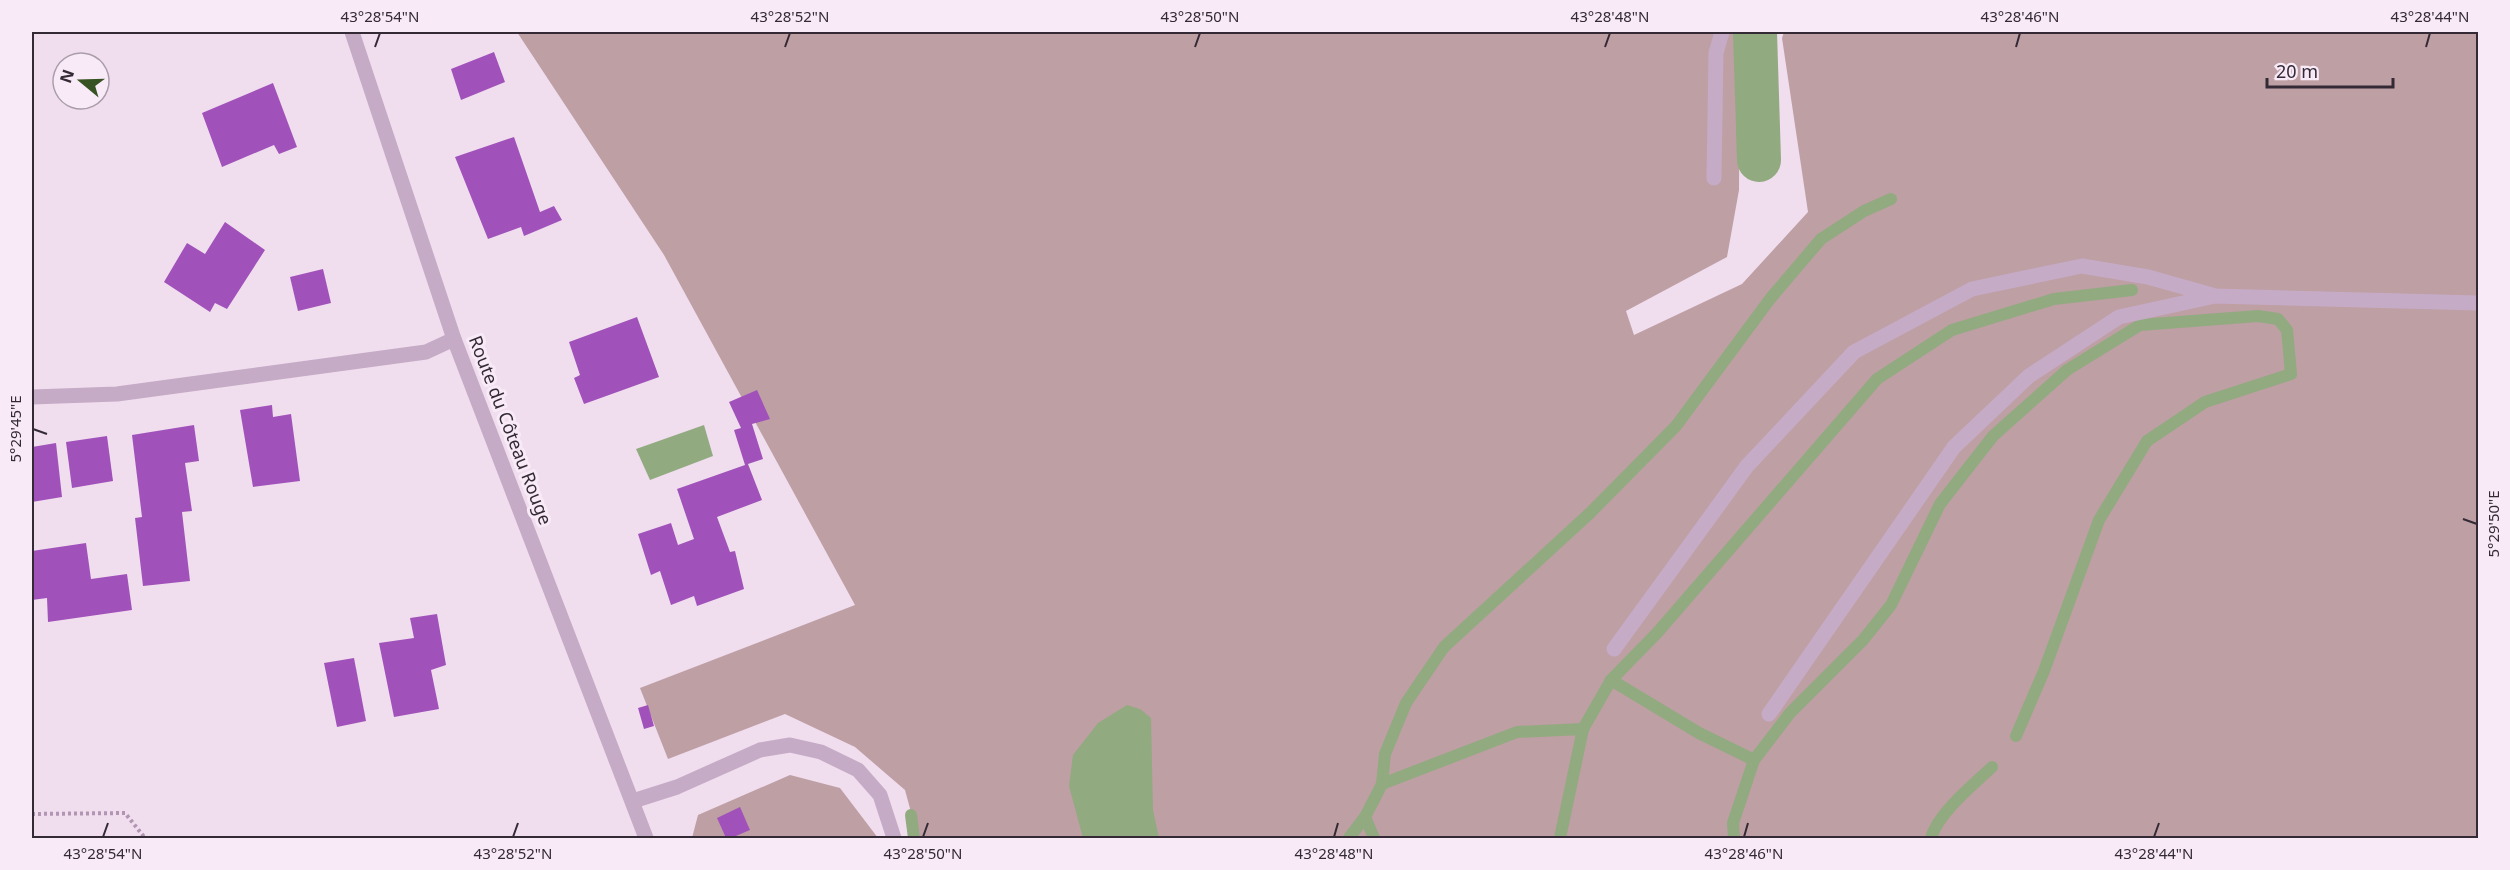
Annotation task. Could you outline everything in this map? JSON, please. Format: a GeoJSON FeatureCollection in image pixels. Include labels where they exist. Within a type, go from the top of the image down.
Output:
{"type":"FeatureCollection","features":[{"type":"Feature","properties":{"kind":"street","name":"Route du Côteau Rouge"},"geometry":{"type":"LineString","coordinates":[[352,32],[454,339],[646,838]]}},
{"type":"Feature","properties":{"kind":"street"},"geometry":{"type":"LineString","coordinates":[[1714,178],[1716,53],[1722,32]]}},
{"type":"Feature","properties":{"kind":"street"},"geometry":{"type":"LineString","coordinates":[[1614,649],[1747,466],[1854,352],[1972,290],[2082,266],[2148,277],[2215,296]]}},
{"type":"Feature","properties":{"kind":"street"},"geometry":{"type":"LineString","coordinates":[[1769,714],[1954,447],[2029,376],[2119,317],[2215,296],[2478,303]]}},
{"type":"Feature","properties":{"kind":"street"},"geometry":{"type":"LineString","coordinates":[[32,397],[117,394],[414,354],[426,352],[454,339]]}},
{"type":"Feature","properties":{"kind":"street"},"geometry":{"type":"LineString","coordinates":[[633,801],[677,787],[760,750],[790,745],[821,752],[858,770],[880,795],[894,838]]}},
{"type":"Feature","properties":{"kind":"path"},"geometry":{"type":"LineString","coordinates":[[32,814],[125,813],[145,838]]}},
{"type":"Feature","properties":{"kind":"shaded area"},"geometry":{"type":"Polygon","coordinates":[[[517,32],[1740,32],[1739,190],[1727,257],[1626,311],[1634,335],[1742,284],[1808,212],[1782,38],[1784,32],[2478,32],[2478,838],[918,838],[905,790],[855,747],[785,714],[668,759],[640,688],[855,605],[664,255],[517,32]]]}},
{"type":"Feature","properties":{"kind":"shaded area"},"geometry":{"type":"Polygon","coordinates":[[[704,425],[713,456],[650,480],[636,449],[704,425]]]}},
{"type":"Feature","properties":{"kind":"shaded area"},"geometry":{"type":"Polygon","coordinates":[[[1127,705],[1140,709],[1151,718],[1153,810],[1159,838],[1083,838],[1069,786],[1073,755],[1098,723],[1127,705]]]}},
{"type":"Feature","properties":{"kind":"shaded area"},"geometry":{"type":"Polygon","coordinates":[[[790,775],[840,788],[878,838],[692,838],[698,815],[790,775]]]}},
{"type":"Feature","properties":{"kind":"building"},"geometry":{"type":"Polygon","coordinates":[[[494,52],[505,82],[461,100],[451,69],[494,52]]]}},
{"type":"Feature","properties":{"kind":"building"},"geometry":{"type":"Polygon","coordinates":[[[273,83],[297,147],[279,154],[274,145],[222,167],[202,113],[273,83]]]}},
{"type":"Feature","properties":{"kind":"building"},"geometry":{"type":"Polygon","coordinates":[[[514,137],[540,212],[554,206],[562,220],[524,236],[521,227],[488,239],[455,157],[514,137]]]}},
{"type":"Feature","properties":{"kind":"building"},"geometry":{"type":"Polygon","coordinates":[[[225,222],[265,250],[227,309],[215,303],[210,312],[164,282],[187,243],[205,254],[225,222]]]}},
{"type":"Feature","properties":{"kind":"building"},"geometry":{"type":"Polygon","coordinates":[[[323,269],[331,303],[298,311],[290,277],[323,269]]]}},
{"type":"Feature","properties":{"kind":"building"},"geometry":{"type":"Polygon","coordinates":[[[637,317],[659,377],[584,404],[574,378],[580,375],[569,342],[637,317]]]}},
{"type":"Feature","properties":{"kind":"building"},"geometry":{"type":"Polygon","coordinates":[[[757,390],[770,419],[752,424],[763,459],[748,464],[762,500],[717,517],[730,552],[735,551],[744,589],[697,606],[694,596],[671,605],[660,571],[651,575],[638,534],[671,523],[678,545],[694,539],[677,489],[745,465],[734,430],[741,428],[729,402],[757,390]]]}},
{"type":"Feature","properties":{"kind":"building"},"geometry":{"type":"Polygon","coordinates":[[[272,405],[273,417],[291,414],[300,481],[253,487],[240,410],[272,405]]]}},
{"type":"Feature","properties":{"kind":"building"},"geometry":{"type":"Polygon","coordinates":[[[194,425],[199,461],[185,463],[192,511],[182,512],[190,581],[143,586],[135,518],[142,517],[132,435],[194,425]]]}},
{"type":"Feature","properties":{"kind":"building"},"geometry":{"type":"Polygon","coordinates":[[[107,436],[113,481],[72,488],[66,442],[107,436]]]}},
{"type":"Feature","properties":{"kind":"building"},"geometry":{"type":"Polygon","coordinates":[[[56,443],[62,497],[32,502],[32,447],[56,443]]]}},
{"type":"Feature","properties":{"kind":"building"},"geometry":{"type":"Polygon","coordinates":[[[86,543],[91,579],[127,574],[132,610],[48,622],[47,598],[32,600],[32,551],[86,543]]]}},
{"type":"Feature","properties":{"kind":"building"},"geometry":{"type":"Polygon","coordinates":[[[437,614],[446,665],[431,670],[439,709],[394,717],[379,643],[414,638],[410,618],[437,614]]]}},
{"type":"Feature","properties":{"kind":"building"},"geometry":{"type":"Polygon","coordinates":[[[354,658],[366,721],[337,727],[324,663],[354,658]]]}},
{"type":"Feature","properties":{"kind":"building"},"geometry":{"type":"Polygon","coordinates":[[[648,705],[654,726],[644,729],[638,708],[648,705]]]}},
{"type":"Feature","properties":{"kind":"building"},"geometry":{"type":"Polygon","coordinates":[[[740,807],[750,830],[726,838],[717,818],[740,807]]]}},
{"type":"Feature","properties":{"kind":"waterway"},"geometry":{"type":"LineString","coordinates":[[1755,32],[1759,160]]}},
{"type":"Feature","properties":{"kind":"waterway"},"geometry":{"type":"LineString","coordinates":[[1382,784],[1385,754],[1406,703],[1444,647],[1590,513],[1676,426],[1770,299],[1821,239],[1864,211],[1891,199]]}},
{"type":"Feature","properties":{"kind":"waterway"},"geometry":{"type":"LineString","coordinates":[[1349,838],[1365,817],[1382,784],[1517,732],[1583,729],[1611,680],[1657,633],[1877,379],[1952,330],[2054,299],[2132,290]]}},
{"type":"Feature","properties":{"kind":"waterway"},"geometry":{"type":"LineString","coordinates":[[1611,680],[1699,733],[1754,760],[1790,713],[1863,640],[1891,605],[1940,504],[1993,436],[2067,370],[2140,325],[2258,316],[2278,319],[2287,330],[2291,374],[2205,402],[2147,441],[2099,520],[2044,671],[2016,736]]}},
{"type":"Feature","properties":{"kind":"waterway"},"geometry":{"type":"LineString","coordinates":[[1560,838],[1583,729]]}},
{"type":"Feature","properties":{"kind":"waterway"},"geometry":{"type":"LineString","coordinates":[[1734,838],[1733,823],[1754,760]]}},
{"type":"Feature","properties":{"kind":"waterway"},"geometry":{"type":"LineString","coordinates":[[1931,838],[1948,809],[1992,767]]}},
{"type":"Feature","properties":{"kind":"waterway"},"geometry":{"type":"LineString","coordinates":[[911,815],[914,838]]}},
{"type":"Feature","properties":{"kind":"waterway"},"geometry":{"type":"LineString","coordinates":[[1365,817],[1374,838]]}}]}
